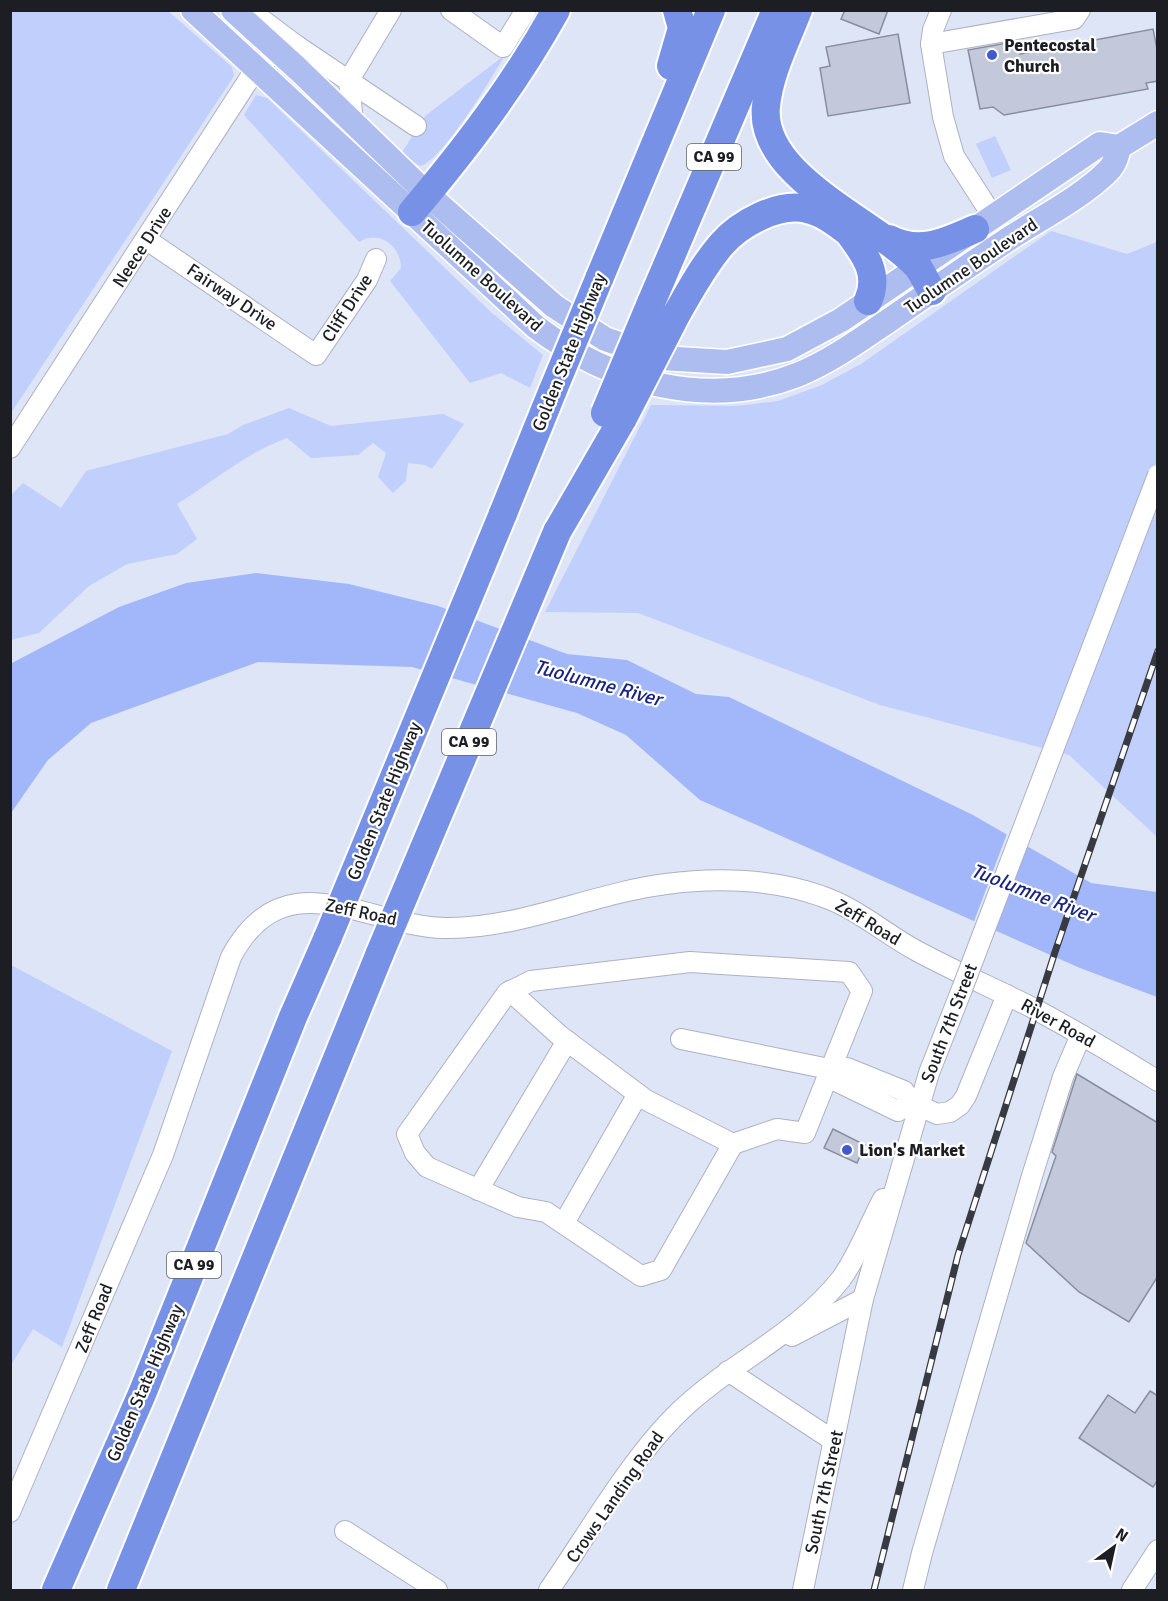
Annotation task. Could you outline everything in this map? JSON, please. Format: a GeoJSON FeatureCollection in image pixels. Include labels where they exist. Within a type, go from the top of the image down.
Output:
{"type":"FeatureCollection","features":[{"type":"Feature","properties":{"kind":"highway"},"geometry":{"type":"LineString","coordinates":[[599,279],[680,43],[682,28],[677,10]]}},
{"type":"Feature","properties":{"kind":"highway","name":"Golden State Highway"},"geometry":{"type":"LineString","coordinates":[[56,1590],[142,1394],[289,1028],[711,10]]}},
{"type":"Feature","properties":{"kind":"highway","name":"CA 99"},"geometry":{"type":"LineString","coordinates":[[121,1590],[380,953],[557,532],[664,309],[776,10]]}},
{"type":"Feature","properties":{"kind":"highway"},"geometry":{"type":"LineString","coordinates":[[798,10],[769,90],[765,108],[767,129],[783,160],[854,226],[919,278]]}},
{"type":"Feature","properties":{"kind":"highway"},"geometry":{"type":"LineString","coordinates":[[419,203],[471,142],[511,85],[556,12]]}},
{"type":"Feature","properties":{"kind":"highway"},"geometry":{"type":"LineString","coordinates":[[664,309],[722,243],[757,219],[776,211],[805,208],[910,247],[931,247],[984,222]]}},
{"type":"Feature","properties":{"kind":"highway"},"geometry":{"type":"LineString","coordinates":[[854,226],[874,278],[873,289],[868,301]]}},
{"type":"Feature","properties":{"kind":"main road","name":"Tuolumne Boulevard"},"geometry":{"type":"LineString","coordinates":[[193,10],[255,70],[419,203],[575,322],[604,339],[644,354],[686,361],[745,360],[787,349],[841,320],[868,301],[1008,240],[1054,211],[1108,171],[1116,160],[1119,147]]}},
{"type":"Feature","properties":{"kind":"main road","name":"Tuolumne Boulevard"},"geometry":{"type":"LineString","coordinates":[[232,10],[286,48],[300,70],[353,124],[479,277],[560,345],[593,364],[656,386],[729,390],[797,375],[855,344],[919,278],[984,222],[1038,189],[1100,144],[1119,147],[1158,123]]}},
{"type":"Feature","properties":{"kind":"street","name":"Tuolumne Boulevard"},"geometry":{"type":"LineString","coordinates":[[249,10],[286,48],[349,80],[416,126]]}},
{"type":"Feature","properties":{"kind":"street"},"geometry":{"type":"LineString","coordinates":[[353,124],[349,80],[391,10]]}},
{"type":"Feature","properties":{"kind":"street"},"geometry":{"type":"LineString","coordinates":[[451,10],[503,47],[526,10]]}},
{"type":"Feature","properties":{"kind":"street"},"geometry":{"type":"LineString","coordinates":[[941,10],[933,30],[931,44],[943,117],[954,156],[984,222],[1008,240]]}},
{"type":"Feature","properties":{"kind":"street"},"geometry":{"type":"LineString","coordinates":[[931,44],[1074,19],[1080,10]]}},
{"type":"Feature","properties":{"kind":"street","name":"Neece Drive"},"geometry":{"type":"LineString","coordinates":[[10,448],[147,240],[255,70],[286,48]]}},
{"type":"Feature","properties":{"kind":"street","name":"Fairway Drive"},"geometry":{"type":"LineString","coordinates":[[147,240],[316,355]]}},
{"type":"Feature","properties":{"kind":"street","name":"Cliff Drive"},"geometry":{"type":"LineString","coordinates":[[316,355],[367,280],[376,260]]}},
{"type":"Feature","properties":{"kind":"street","name":"South 7th Street"},"geometry":{"type":"LineString","coordinates":[[803,1590],[863,1299],[905,1154],[915,1104],[962,990],[1158,475]]}},
{"type":"Feature","properties":{"kind":"street","name":"Zeff Road"},"geometry":{"type":"LineString","coordinates":[[10,1512],[163,1155],[231,957],[248,930],[271,914],[300,904],[329,903],[419,924],[456,928],[500,922],[666,884],[703,881],[766,884],[822,896],[847,907],[916,951],[1007,995]]}},
{"type":"Feature","properties":{"kind":"street"},"geometry":{"type":"LineString","coordinates":[[690,962],[849,972],[862,991],[829,1069],[805,1133],[777,1129],[733,1144],[661,1270],[641,1276],[546,1212],[518,1207],[427,1167],[415,1153],[407,1134],[510,992],[531,981],[690,962]]}},
{"type":"Feature","properties":{"kind":"street"},"geometry":{"type":"LineString","coordinates":[[510,992],[567,1041],[638,1094],[733,1144]]}},
{"type":"Feature","properties":{"kind":"street","name":"River Road"},"geometry":{"type":"LineString","coordinates":[[915,1104],[937,1114],[950,1112],[960,1106],[1007,995],[1082,1035],[1158,1081]]}},
{"type":"Feature","properties":{"kind":"street"},"geometry":{"type":"LineString","coordinates":[[914,1590],[922,1553],[1028,1188],[1063,1077],[1082,1035]]}},
{"type":"Feature","properties":{"kind":"street"},"geometry":{"type":"LineString","coordinates":[[681,1039],[829,1069],[847,1068],[904,1091],[915,1104]]}},
{"type":"Feature","properties":{"kind":"street"},"geometry":{"type":"LineString","coordinates":[[478,1190],[567,1041]]}},
{"type":"Feature","properties":{"kind":"street"},"geometry":{"type":"LineString","coordinates":[[564,1223],[638,1094]]}},
{"type":"Feature","properties":{"kind":"street","name":"Crows Landing Road"},"geometry":{"type":"LineString","coordinates":[[549,1590],[653,1440],[680,1411],[728,1371],[773,1343],[820,1302],[842,1278],[905,1154]]}},
{"type":"Feature","properties":{"kind":"street","name":"Crows Landing Road"},"geometry":{"type":"LineString","coordinates":[[773,1343],[798,1333],[863,1299]]}},
{"type":"Feature","properties":{"kind":"street"},"geometry":{"type":"LineString","coordinates":[[728,1371],[834,1441]]}},
{"type":"Feature","properties":{"kind":"street"},"geometry":{"type":"LineString","coordinates":[[345,1531],[437,1590]]}},
{"type":"Feature","properties":{"kind":"street"},"geometry":{"type":"LineString","coordinates":[[1132,1590],[1158,1550]]}},
{"type":"Feature","properties":{"kind":"shaded area"},"geometry":{"type":"Polygon","coordinates":[[[11,10],[168,11],[232,67],[234,76],[11,413],[11,10]]]}},
{"type":"Feature","properties":{"kind":"shaded area"},"geometry":{"type":"Polygon","coordinates":[[[505,55],[466,117],[441,150],[420,166],[401,154],[425,116],[505,55]]]}},
{"type":"Feature","properties":{"kind":"shaded area"},"geometry":{"type":"Polygon","coordinates":[[[256,95],[267,98],[492,313],[543,355],[530,388],[501,373],[470,383],[390,281],[401,268],[400,260],[393,247],[388,242],[374,237],[359,242],[244,115],[256,95]]]}},
{"type":"Feature","properties":{"kind":"shaded area"},"geometry":{"type":"Polygon","coordinates":[[[995,136],[1011,170],[992,178],[976,144],[995,136]]]}},
{"type":"Feature","properties":{"kind":"shaded area"},"geometry":{"type":"Polygon","coordinates":[[[1051,231],[1127,254],[1157,242],[1157,837],[1069,755],[880,705],[638,613],[545,612],[651,405],[736,406],[778,401],[822,385],[861,364],[1051,231]]]}},
{"type":"Feature","properties":{"kind":"shaded area"},"geometry":{"type":"Polygon","coordinates":[[[289,408],[331,426],[443,414],[464,424],[432,469],[425,465],[408,463],[406,481],[393,493],[378,477],[386,453],[373,443],[358,455],[311,458],[287,438],[272,444],[244,459],[177,504],[197,539],[177,554],[127,564],[89,586],[39,633],[11,640],[11,495],[23,483],[61,508],[86,471],[228,434],[243,425],[289,408]]]}},
{"type":"Feature","properties":{"kind":"shaded area"},"geometry":{"type":"Polygon","coordinates":[[[11,965],[172,1051],[62,1347],[33,1329],[11,1365],[11,965]]]}},
{"type":"Feature","properties":{"kind":"water","name":"Tuolumne River"},"geometry":{"type":"Polygon","coordinates":[[[256,573],[349,584],[438,606],[567,654],[627,660],[696,694],[729,697],[973,815],[1091,883],[1157,892],[1157,997],[1080,968],[700,800],[626,735],[577,713],[412,667],[258,662],[91,723],[48,760],[11,813],[10,664],[119,607],[186,583],[256,573]]]}},
{"type":"Feature","properties":{"kind":"pier"},"geometry":{"type":"Polygon","coordinates":[[[1008,831],[1026,842],[992,932],[973,924],[1008,831]]]}},
{"type":"Feature","properties":{"kind":"building"},"geometry":{"type":"Polygon","coordinates":[[[845,10],[888,10],[879,34],[841,19],[845,10]]]}},
{"type":"Feature","properties":{"kind":"building"},"geometry":{"type":"Polygon","coordinates":[[[1153,29],[1158,54],[1158,81],[1146,83],[1148,89],[1004,115],[993,107],[980,109],[968,50],[1018,41],[1020,54],[1153,29]]]}},
{"type":"Feature","properties":{"kind":"building"},"geometry":{"type":"Polygon","coordinates":[[[898,34],[910,103],[828,116],[820,68],[830,66],[826,47],[898,34]]]}},
{"type":"Feature","properties":{"kind":"building"},"geometry":{"type":"Polygon","coordinates":[[[1077,1074],[1158,1123],[1158,1276],[1129,1322],[1079,1292],[1026,1243],[1056,1156],[1052,1152],[1077,1074]]]}},
{"type":"Feature","properties":{"kind":"building"},"geometry":{"type":"Polygon","coordinates":[[[833,1129],[865,1145],[857,1163],[824,1148],[833,1129]]]}},
{"type":"Feature","properties":{"kind":"building"},"geometry":{"type":"Polygon","coordinates":[[[1150,1391],[1158,1396],[1158,1480],[1153,1487],[1079,1438],[1108,1395],[1135,1413],[1150,1391]]]}},
{"type":"Feature","properties":{"kind":"railway"},"geometry":{"type":"LineString","coordinates":[[874,1590],[958,1255],[1055,952],[1158,651]]}},
{"type":"Feature","properties":{"kind":"place","name":"Pentecostal Church"},"geometry":{"type":"Point","coordinates":[992,55]}},
{"type":"Feature","properties":{"kind":"place","name":"Lion's Market"},"geometry":{"type":"Point","coordinates":[847,1150]}}]}
